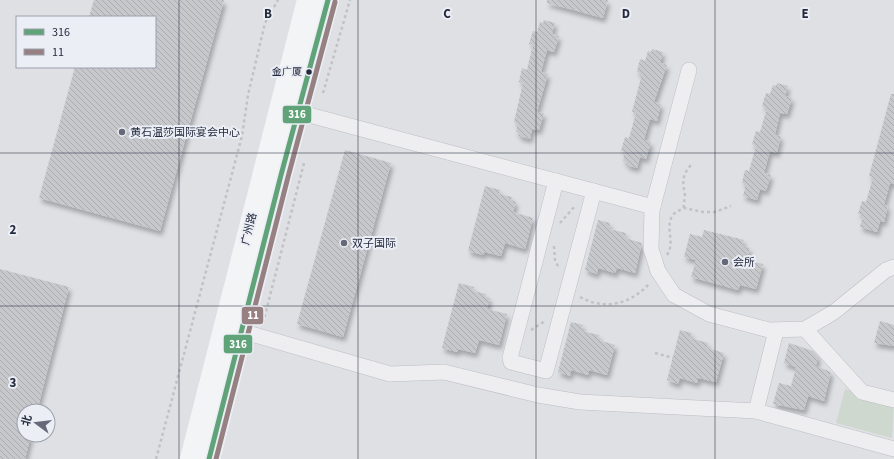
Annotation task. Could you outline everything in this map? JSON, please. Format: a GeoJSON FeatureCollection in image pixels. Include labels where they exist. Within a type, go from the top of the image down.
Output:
{"type":"FeatureCollection","features":[{"type":"Feature","properties":{"kind":"main road","name":"广州路"},"geometry":{"type":"LineString","coordinates":[[191,459],[308,0]]}},
{"type":"Feature","properties":{"kind":"main road","name":"广州路"},"geometry":{"type":"LineString","coordinates":[[209,459],[250,334],[307,114],[328,0]]}},
{"type":"Feature","properties":{"kind":"street"},"geometry":{"type":"LineString","coordinates":[[690,70],[653,207],[651,250],[658,270],[674,295],[709,314],[776,331],[805,329],[834,312],[886,270],[894,267]]}},
{"type":"Feature","properties":{"kind":"street"},"geometry":{"type":"LineString","coordinates":[[307,114],[653,207]]}},
{"type":"Feature","properties":{"kind":"street"},"geometry":{"type":"LineString","coordinates":[[546,371],[511,362],[510,358],[556,181]]}},
{"type":"Feature","properties":{"kind":"street"},"geometry":{"type":"LineString","coordinates":[[538,395],[546,371],[594,191]]}},
{"type":"Feature","properties":{"kind":"street"},"geometry":{"type":"LineString","coordinates":[[805,329],[862,392],[894,400]]}},
{"type":"Feature","properties":{"kind":"street"},"geometry":{"type":"LineString","coordinates":[[756,411],[776,331]]}},
{"type":"Feature","properties":{"kind":"street"},"geometry":{"type":"LineString","coordinates":[[250,334],[390,374],[444,372],[538,395],[580,402],[756,411],[894,449]]}},
{"type":"Feature","properties":{"kind":"path"},"geometry":{"type":"LineString","coordinates":[[156,459],[242,136],[248,95],[265,23],[278,0]]}},
{"type":"Feature","properties":{"kind":"path"},"geometry":{"type":"LineString","coordinates":[[307,114],[350,0]]}},
{"type":"Feature","properties":{"kind":"path"},"geometry":{"type":"LineString","coordinates":[[250,334],[304,162]]}},
{"type":"Feature","properties":{"kind":"path"},"geometry":{"type":"LineString","coordinates":[[684,208],[685,196],[682,184],[683,177],[691,166]]}},
{"type":"Feature","properties":{"kind":"path"},"geometry":{"type":"LineString","coordinates":[[558,226],[564,217],[577,204]]}},
{"type":"Feature","properties":{"kind":"path"},"geometry":{"type":"LineString","coordinates":[[554,242],[555,260],[568,287],[580,297],[592,303],[612,305],[622,303],[641,293],[671,249],[672,242],[669,229],[672,216],[684,208],[703,212],[715,212],[731,206]]}},
{"type":"Feature","properties":{"kind":"path"},"geometry":{"type":"LineString","coordinates":[[656,353],[673,358]]}},
{"type":"Feature","properties":{"kind":"shaded area"},"geometry":{"type":"Polygon","coordinates":[[[845,389],[894,403],[892,438],[836,423],[845,389]]]}},
{"type":"Feature","properties":{"kind":"building","name":"黄石温莎国际宴会中心"},"geometry":{"type":"Polygon","coordinates":[[[94,0],[224,0],[160,231],[39,198],[75,68],[156,68],[156,16],[89,16],[94,0]]]}},
{"type":"Feature","properties":{"kind":"building"},"geometry":{"type":"Polygon","coordinates":[[[547,0],[608,0],[603,18],[547,3],[547,0]]]}},
{"type":"Feature","properties":{"kind":"building"},"geometry":{"type":"Polygon","coordinates":[[[544,20],[555,23],[552,34],[559,36],[554,52],[547,50],[541,72],[548,74],[537,112],[544,113],[539,130],[532,129],[530,139],[519,136],[519,133],[516,132],[518,123],[514,122],[523,83],[519,82],[522,68],[527,70],[533,45],[529,44],[533,31],[537,32],[540,22],[543,23],[544,20]]]}},
{"type":"Feature","properties":{"kind":"building"},"geometry":{"type":"Polygon","coordinates":[[[652,49],[663,52],[660,63],[667,65],[654,102],[661,104],[657,121],[650,119],[644,140],[651,142],[646,159],[640,157],[637,168],[626,165],[627,162],[623,161],[625,152],[621,151],[625,137],[629,138],[636,113],[632,112],[642,74],[637,72],[640,59],[645,61],[648,51],[651,52],[652,49]]]}},
{"type":"Feature","properties":{"kind":"building"},"geometry":{"type":"Polygon","coordinates":[[[777,83],[788,86],[785,96],[792,98],[787,114],[780,113],[775,135],[781,136],[777,153],[770,151],[764,173],[771,175],[766,191],[760,189],[757,200],[743,196],[746,184],[742,183],[745,170],[749,171],[756,146],[752,144],[756,131],[760,132],[767,108],[762,106],[766,93],[770,94],[773,85],[776,86],[777,83]]]}},
{"type":"Feature","properties":{"kind":"building"},"geometry":{"type":"Polygon","coordinates":[[[891,94],[894,94],[894,184],[890,183],[884,205],[888,206],[884,222],[880,221],[877,232],[860,227],[863,215],[858,214],[862,201],[866,202],[873,177],[869,176],[891,94]]]}},
{"type":"Feature","properties":{"kind":"building","name":"双子国际"},"geometry":{"type":"Polygon","coordinates":[[[345,150],[391,163],[343,337],[297,324],[345,150]]]}},
{"type":"Feature","properties":{"kind":"building"},"geometry":{"type":"Polygon","coordinates":[[[485,186],[500,190],[499,194],[512,197],[511,200],[516,202],[513,212],[533,218],[525,249],[505,243],[501,256],[484,252],[483,255],[468,251],[485,186]]]}},
{"type":"Feature","properties":{"kind":"building"},"geometry":{"type":"Polygon","coordinates":[[[598,220],[610,223],[609,229],[626,233],[625,238],[642,243],[635,273],[617,268],[615,273],[598,268],[597,274],[585,270],[598,220]]]}},
{"type":"Feature","properties":{"kind":"building","name":"会所"},"geometry":{"type":"Polygon","coordinates":[[[704,230],[744,240],[742,246],[750,248],[746,260],[763,264],[756,289],[740,285],[738,290],[691,277],[696,260],[684,257],[690,234],[702,237],[704,230]]]}},
{"type":"Feature","properties":{"kind":"building"},"geometry":{"type":"Polygon","coordinates":[[[0,269],[69,287],[39,403],[16,403],[16,443],[29,443],[25,459],[0,459],[0,269]]]}},
{"type":"Feature","properties":{"kind":"building"},"geometry":{"type":"Polygon","coordinates":[[[459,283],[474,287],[473,291],[486,294],[485,297],[490,298],[487,309],[507,314],[499,345],[479,340],[475,353],[458,349],[457,352],[442,348],[459,283]]]}},
{"type":"Feature","properties":{"kind":"building"},"geometry":{"type":"Polygon","coordinates":[[[880,321],[894,325],[894,346],[874,343],[880,321]]]}},
{"type":"Feature","properties":{"kind":"building"},"geometry":{"type":"Polygon","coordinates":[[[571,322],[583,325],[581,331],[599,335],[598,340],[615,345],[607,375],[589,370],[588,375],[571,370],[570,376],[558,372],[571,322]]]}},
{"type":"Feature","properties":{"kind":"building"},"geometry":{"type":"Polygon","coordinates":[[[680,330],[692,333],[690,338],[708,343],[707,348],[724,353],[716,382],[698,378],[697,383],[680,378],[678,384],[667,380],[680,330]]]}},
{"type":"Feature","properties":{"kind":"building"},"geometry":{"type":"Polygon","coordinates":[[[789,343],[813,351],[818,357],[816,366],[831,372],[824,401],[808,396],[804,410],[773,404],[779,383],[791,386],[796,367],[784,363],[789,343]]]}},
{"type":"Feature","properties":{"kind":"transit line","name":"316"},"geometry":{"type":"LineString","coordinates":[[209,459],[281,175],[328,0]]}},
{"type":"Feature","properties":{"kind":"transit line","name":"11"},"geometry":{"type":"LineString","coordinates":[[216,459],[288,177],[335,2]]}},
{"type":"Feature","properties":{"kind":"place","name":"金广厦"},"geometry":{"type":"Point","coordinates":[309,72]}},
{"type":"Feature","properties":{"kind":"place","name":"黄石温莎国际宴会中心"},"geometry":{"type":"Point","coordinates":[122,132]}},
{"type":"Feature","properties":{"kind":"place","name":"双子国际"},"geometry":{"type":"Point","coordinates":[344,243]}},
{"type":"Feature","properties":{"kind":"place","name":"会所"},"geometry":{"type":"Point","coordinates":[725,262]}}]}
